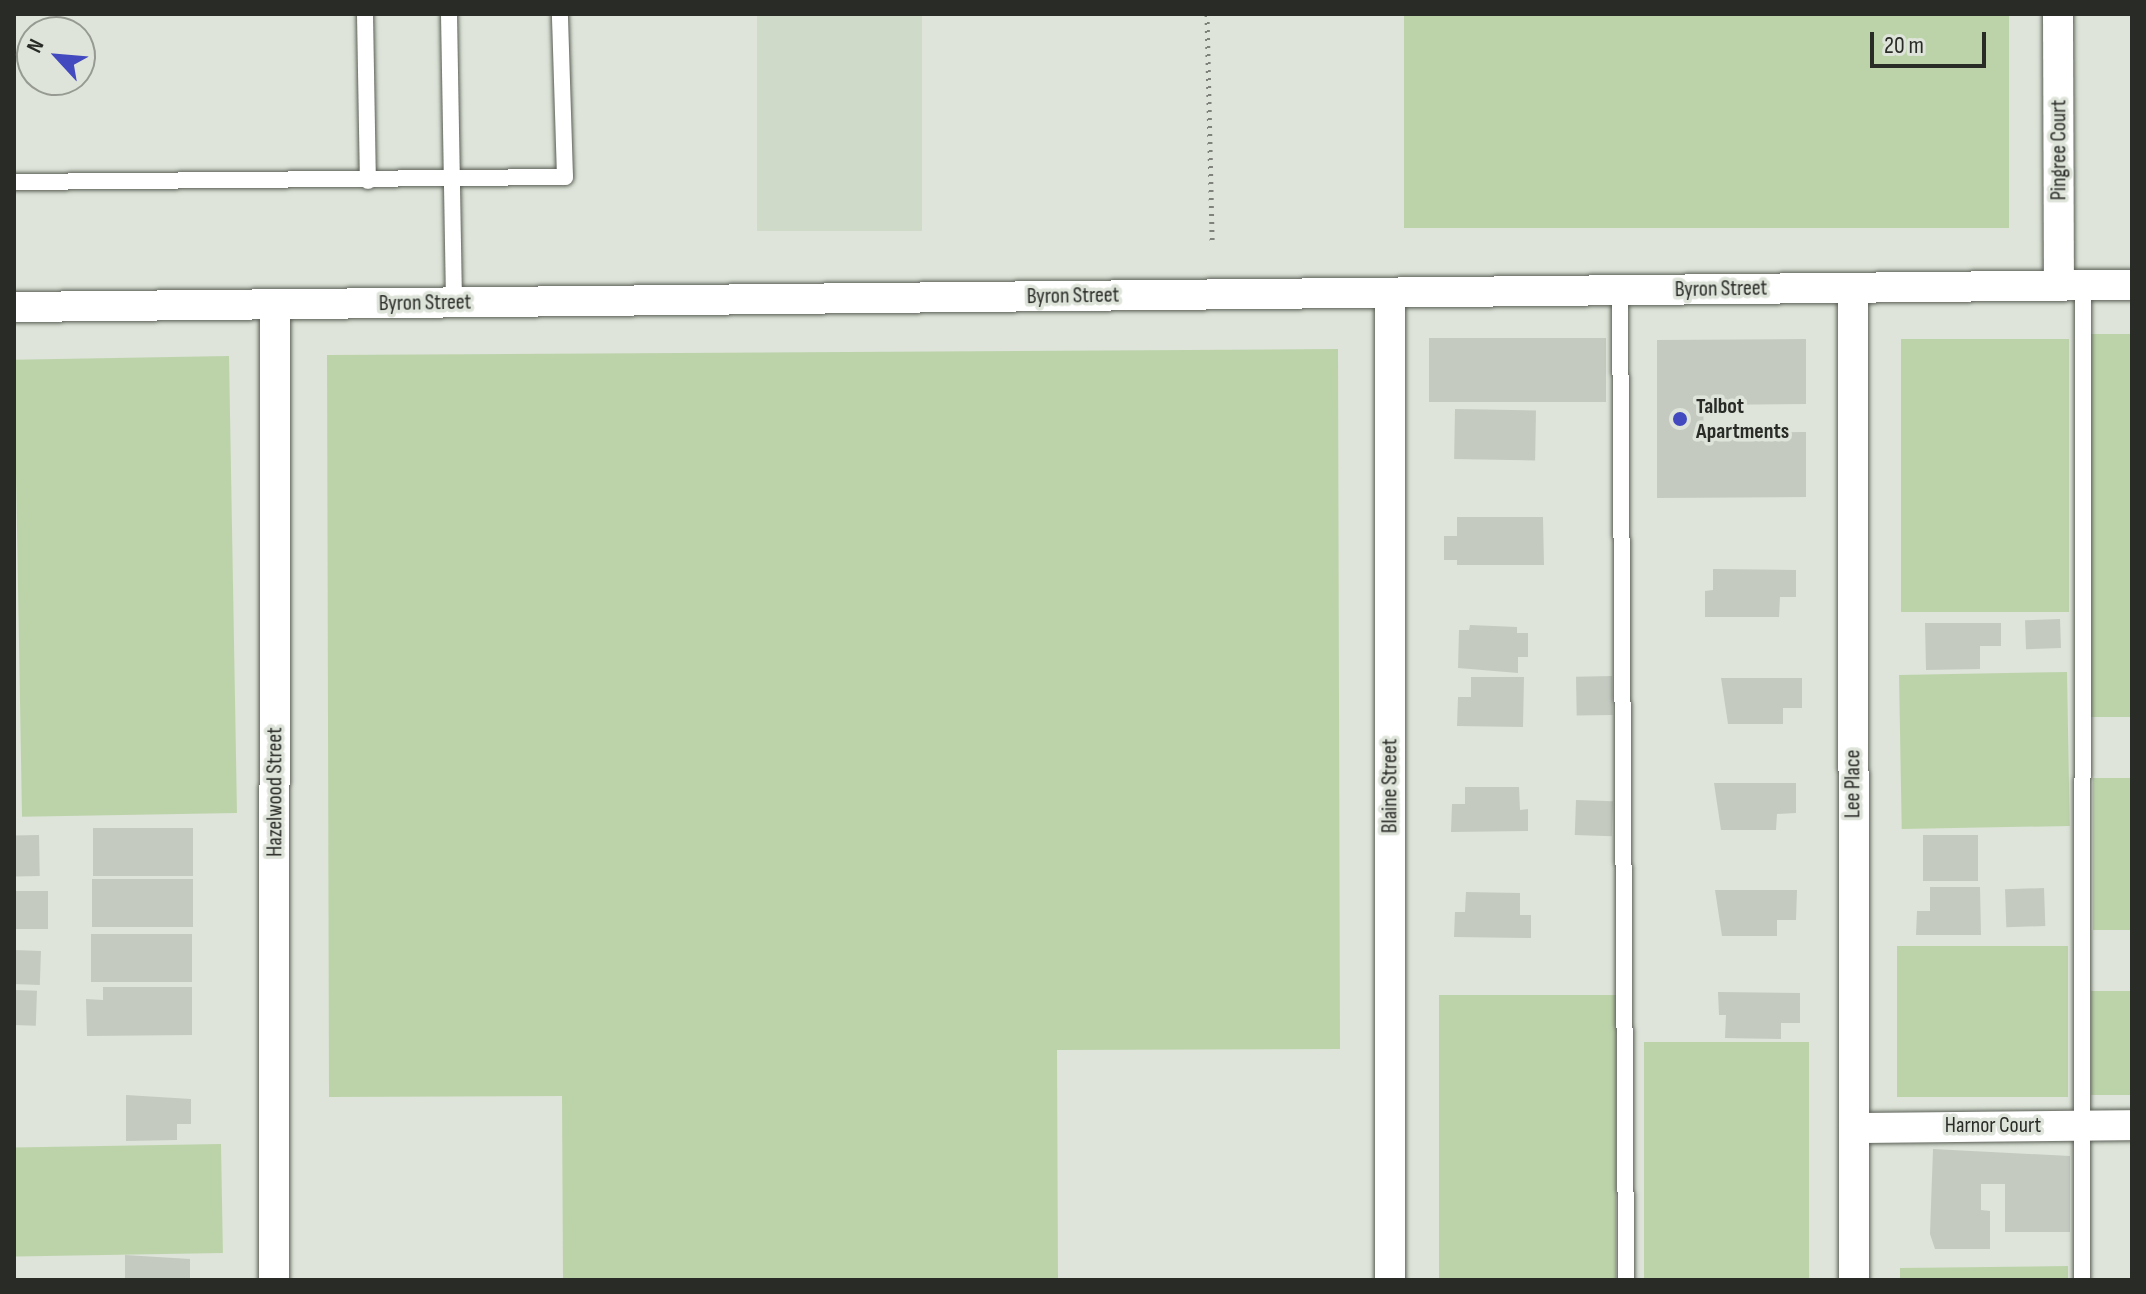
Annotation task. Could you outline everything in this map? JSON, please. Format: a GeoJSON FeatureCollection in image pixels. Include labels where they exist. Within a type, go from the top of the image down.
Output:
{"type":"FeatureCollection","features":[{"type":"Feature","properties":{"kind":"street","name":"Pingree Court"},"geometry":{"type":"LineString","coordinates":[[2058,14],[2071,286]]}},
{"type":"Feature","properties":{"kind":"street","name":"Byron Street"},"geometry":{"type":"LineString","coordinates":[[14,307],[2132,285]]}},
{"type":"Feature","properties":{"kind":"street","name":"Lee Place"},"geometry":{"type":"LineString","coordinates":[[1853,288],[1854,1280]]}},
{"type":"Feature","properties":{"kind":"street","name":"Blaine Street"},"geometry":{"type":"LineString","coordinates":[[1390,293],[1390,1280]]}},
{"type":"Feature","properties":{"kind":"street","name":"Hazelwood Street"},"geometry":{"type":"LineString","coordinates":[[274,1280],[275,304]]}},
{"type":"Feature","properties":{"kind":"street","name":"Harnor Court"},"geometry":{"type":"LineString","coordinates":[[1854,1128],[2132,1125]]}},
{"type":"Feature","properties":{"kind":"lane"},"geometry":{"type":"LineString","coordinates":[[365,14],[368,181]]}},
{"type":"Feature","properties":{"kind":"lane"},"geometry":{"type":"LineString","coordinates":[[449,14],[454,303]]}},
{"type":"Feature","properties":{"kind":"lane"},"geometry":{"type":"LineString","coordinates":[[14,182],[565,177],[560,14]]}},
{"type":"Feature","properties":{"kind":"lane"},"geometry":{"type":"LineString","coordinates":[[2071,286],[2082,1280]]}},
{"type":"Feature","properties":{"kind":"lane"},"geometry":{"type":"LineString","coordinates":[[1620,290],[1626,1280]]}},
{"type":"Feature","properties":{"kind":"path"},"geometry":{"type":"LineString","coordinates":[[1207,14],[1212,242]]}},
{"type":"Feature","properties":{"kind":"shaded area"},"geometry":{"type":"Polygon","coordinates":[[[757,14],[922,14],[922,231],[757,231],[757,14]]]}},
{"type":"Feature","properties":{"kind":"green space"},"geometry":{"type":"Polygon","coordinates":[[[1404,14],[2009,14],[2009,228],[1404,228],[1404,14]]]}},
{"type":"Feature","properties":{"kind":"green space"},"geometry":{"type":"Polygon","coordinates":[[[2091,334],[2132,334],[2132,717],[2091,717],[2091,334]]]}},
{"type":"Feature","properties":{"kind":"green space"},"geometry":{"type":"Polygon","coordinates":[[[1901,339],[2069,339],[2069,612],[1901,612],[1901,339]]]}},
{"type":"Feature","properties":{"kind":"green space"},"geometry":{"type":"Polygon","coordinates":[[[1338,349],[1340,1049],[1057,1050],[1058,1280],[563,1280],[562,1096],[329,1097],[327,355],[1338,349]]]}},
{"type":"Feature","properties":{"kind":"green space"},"geometry":{"type":"Polygon","coordinates":[[[229,356],[237,813],[22,817],[14,360],[229,356]]]}},
{"type":"Feature","properties":{"kind":"green space"},"geometry":{"type":"Polygon","coordinates":[[[2067,672],[2070,826],[1902,829],[1899,675],[2067,672]]]}},
{"type":"Feature","properties":{"kind":"green space"},"geometry":{"type":"Polygon","coordinates":[[[2093,778],[2132,778],[2132,930],[2093,930],[2093,778]]]}},
{"type":"Feature","properties":{"kind":"green space"},"geometry":{"type":"Polygon","coordinates":[[[1897,946],[2068,946],[2068,1097],[1897,1097],[1897,946]]]}},
{"type":"Feature","properties":{"kind":"green space"},"geometry":{"type":"Polygon","coordinates":[[[2091,991],[2132,991],[2132,1095],[2091,1095],[2091,991]]]}},
{"type":"Feature","properties":{"kind":"green space"},"geometry":{"type":"Polygon","coordinates":[[[1439,995],[1616,995],[1616,1280],[1439,1280],[1439,995]]]}},
{"type":"Feature","properties":{"kind":"green space"},"geometry":{"type":"Polygon","coordinates":[[[1644,1042],[1809,1042],[1809,1280],[1644,1280],[1644,1042]]]}},
{"type":"Feature","properties":{"kind":"green space"},"geometry":{"type":"Polygon","coordinates":[[[221,1144],[223,1253],[16,1257],[14,1148],[221,1144]]]}},
{"type":"Feature","properties":{"kind":"green space"},"geometry":{"type":"Polygon","coordinates":[[[2068,1266],[2068,1280],[1900,1280],[1900,1268],[2068,1266]]]}},
{"type":"Feature","properties":{"kind":"building"},"geometry":{"type":"Polygon","coordinates":[[[1429,338],[1606,338],[1606,402],[1429,402],[1429,338]]]}},
{"type":"Feature","properties":{"kind":"building","name":"Talbot Apartments"},"geometry":{"type":"Polygon","coordinates":[[[1806,339],[1806,404],[1703,405],[1704,433],[1806,432],[1806,497],[1657,498],[1657,340],[1806,339]]]}},
{"type":"Feature","properties":{"kind":"building"},"geometry":{"type":"Polygon","coordinates":[[[1455,409],[1536,410],[1535,460],[1454,459],[1455,409]]]}},
{"type":"Feature","properties":{"kind":"building"},"geometry":{"type":"Polygon","coordinates":[[[1457,517],[1543,517],[1544,565],[1457,565],[1457,560],[1444,560],[1444,536],[1457,536],[1457,517]]]}},
{"type":"Feature","properties":{"kind":"building"},"geometry":{"type":"Polygon","coordinates":[[[1713,569],[1796,570],[1796,597],[1780,597],[1779,617],[1705,617],[1705,591],[1713,590],[1713,569]]]}},
{"type":"Feature","properties":{"kind":"building"},"geometry":{"type":"Polygon","coordinates":[[[2060,619],[2061,648],[2026,649],[2025,620],[2060,619]]]}},
{"type":"Feature","properties":{"kind":"building"},"geometry":{"type":"Polygon","coordinates":[[[1925,623],[2001,623],[2001,646],[1980,646],[1980,669],[1926,670],[1925,623]]]}},
{"type":"Feature","properties":{"kind":"building"},"geometry":{"type":"Polygon","coordinates":[[[1470,625],[1517,627],[1517,633],[1528,633],[1528,657],[1518,657],[1518,673],[1458,668],[1459,630],[1469,630],[1470,625]]]}},
{"type":"Feature","properties":{"kind":"building"},"geometry":{"type":"Polygon","coordinates":[[[1612,676],[1613,715],[1577,716],[1576,677],[1612,676]]]}},
{"type":"Feature","properties":{"kind":"building"},"geometry":{"type":"Polygon","coordinates":[[[1471,677],[1524,677],[1523,727],[1457,726],[1458,697],[1471,697],[1471,677]]]}},
{"type":"Feature","properties":{"kind":"building"},"geometry":{"type":"Polygon","coordinates":[[[1721,678],[1802,678],[1802,708],[1783,708],[1783,724],[1728,724],[1721,678]]]}},
{"type":"Feature","properties":{"kind":"building"},"geometry":{"type":"Polygon","coordinates":[[[1714,783],[1796,783],[1796,813],[1777,814],[1776,830],[1721,830],[1714,783]]]}},
{"type":"Feature","properties":{"kind":"building"},"geometry":{"type":"Polygon","coordinates":[[[1465,787],[1519,787],[1520,810],[1528,809],[1528,831],[1451,832],[1452,804],[1465,804],[1465,787]]]}},
{"type":"Feature","properties":{"kind":"building"},"geometry":{"type":"Polygon","coordinates":[[[1576,800],[1613,801],[1612,836],[1575,835],[1576,800]]]}},
{"type":"Feature","properties":{"kind":"building"},"geometry":{"type":"Polygon","coordinates":[[[93,828],[193,828],[193,876],[93,876],[93,828]]]}},
{"type":"Feature","properties":{"kind":"building"},"geometry":{"type":"Polygon","coordinates":[[[14,835],[39,835],[40,876],[15,876],[14,835]]]}},
{"type":"Feature","properties":{"kind":"building"},"geometry":{"type":"Polygon","coordinates":[[[1923,835],[1978,835],[1978,881],[1923,881],[1923,835]]]}},
{"type":"Feature","properties":{"kind":"building"},"geometry":{"type":"Polygon","coordinates":[[[92,879],[193,879],[193,927],[92,927],[92,879]]]}},
{"type":"Feature","properties":{"kind":"building"},"geometry":{"type":"Polygon","coordinates":[[[1930,887],[1980,887],[1981,935],[1916,935],[1917,911],[1930,911],[1930,887]]]}},
{"type":"Feature","properties":{"kind":"building"},"geometry":{"type":"Polygon","coordinates":[[[2044,888],[2045,926],[2006,927],[2005,889],[2044,888]]]}},
{"type":"Feature","properties":{"kind":"building"},"geometry":{"type":"Polygon","coordinates":[[[1715,890],[1797,890],[1796,920],[1777,920],[1777,936],[1722,936],[1715,890]]]}},
{"type":"Feature","properties":{"kind":"building"},"geometry":{"type":"Polygon","coordinates":[[[14,891],[48,891],[48,929],[14,929],[14,891]]]}},
{"type":"Feature","properties":{"kind":"building"},"geometry":{"type":"Polygon","coordinates":[[[1466,892],[1520,893],[1520,915],[1531,915],[1531,938],[1454,937],[1455,912],[1465,912],[1466,892]]]}},
{"type":"Feature","properties":{"kind":"building"},"geometry":{"type":"Polygon","coordinates":[[[91,934],[192,934],[192,982],[91,982],[91,934]]]}},
{"type":"Feature","properties":{"kind":"building"},"geometry":{"type":"Polygon","coordinates":[[[14,950],[41,951],[40,985],[14,984],[14,950]]]}},
{"type":"Feature","properties":{"kind":"building"},"geometry":{"type":"Polygon","coordinates":[[[103,987],[192,987],[192,1035],[87,1036],[86,999],[103,1000],[103,987]]]}},
{"type":"Feature","properties":{"kind":"building"},"geometry":{"type":"Polygon","coordinates":[[[14,990],[37,991],[36,1026],[14,1025],[14,990]]]}},
{"type":"Feature","properties":{"kind":"building"},"geometry":{"type":"Polygon","coordinates":[[[1718,992],[1800,993],[1800,1023],[1781,1023],[1781,1039],[1725,1038],[1726,1015],[1719,1015],[1718,992]]]}},
{"type":"Feature","properties":{"kind":"building"},"geometry":{"type":"Polygon","coordinates":[[[126,1095],[191,1099],[191,1124],[177,1124],[177,1140],[126,1141],[126,1095]]]}},
{"type":"Feature","properties":{"kind":"building"},"geometry":{"type":"Polygon","coordinates":[[[1933,1149],[2070,1156],[2070,1232],[2005,1232],[2005,1184],[1981,1184],[1981,1210],[1990,1211],[1990,1249],[1935,1249],[1930,1234],[1933,1149]]]}},
{"type":"Feature","properties":{"kind":"building"},"geometry":{"type":"Polygon","coordinates":[[[125,1255],[190,1259],[190,1280],[125,1280],[125,1255]]]}},
{"type":"Feature","properties":{"kind":"place","name":"Talbot Apartments"},"geometry":{"type":"Point","coordinates":[1680,419]}}]}
